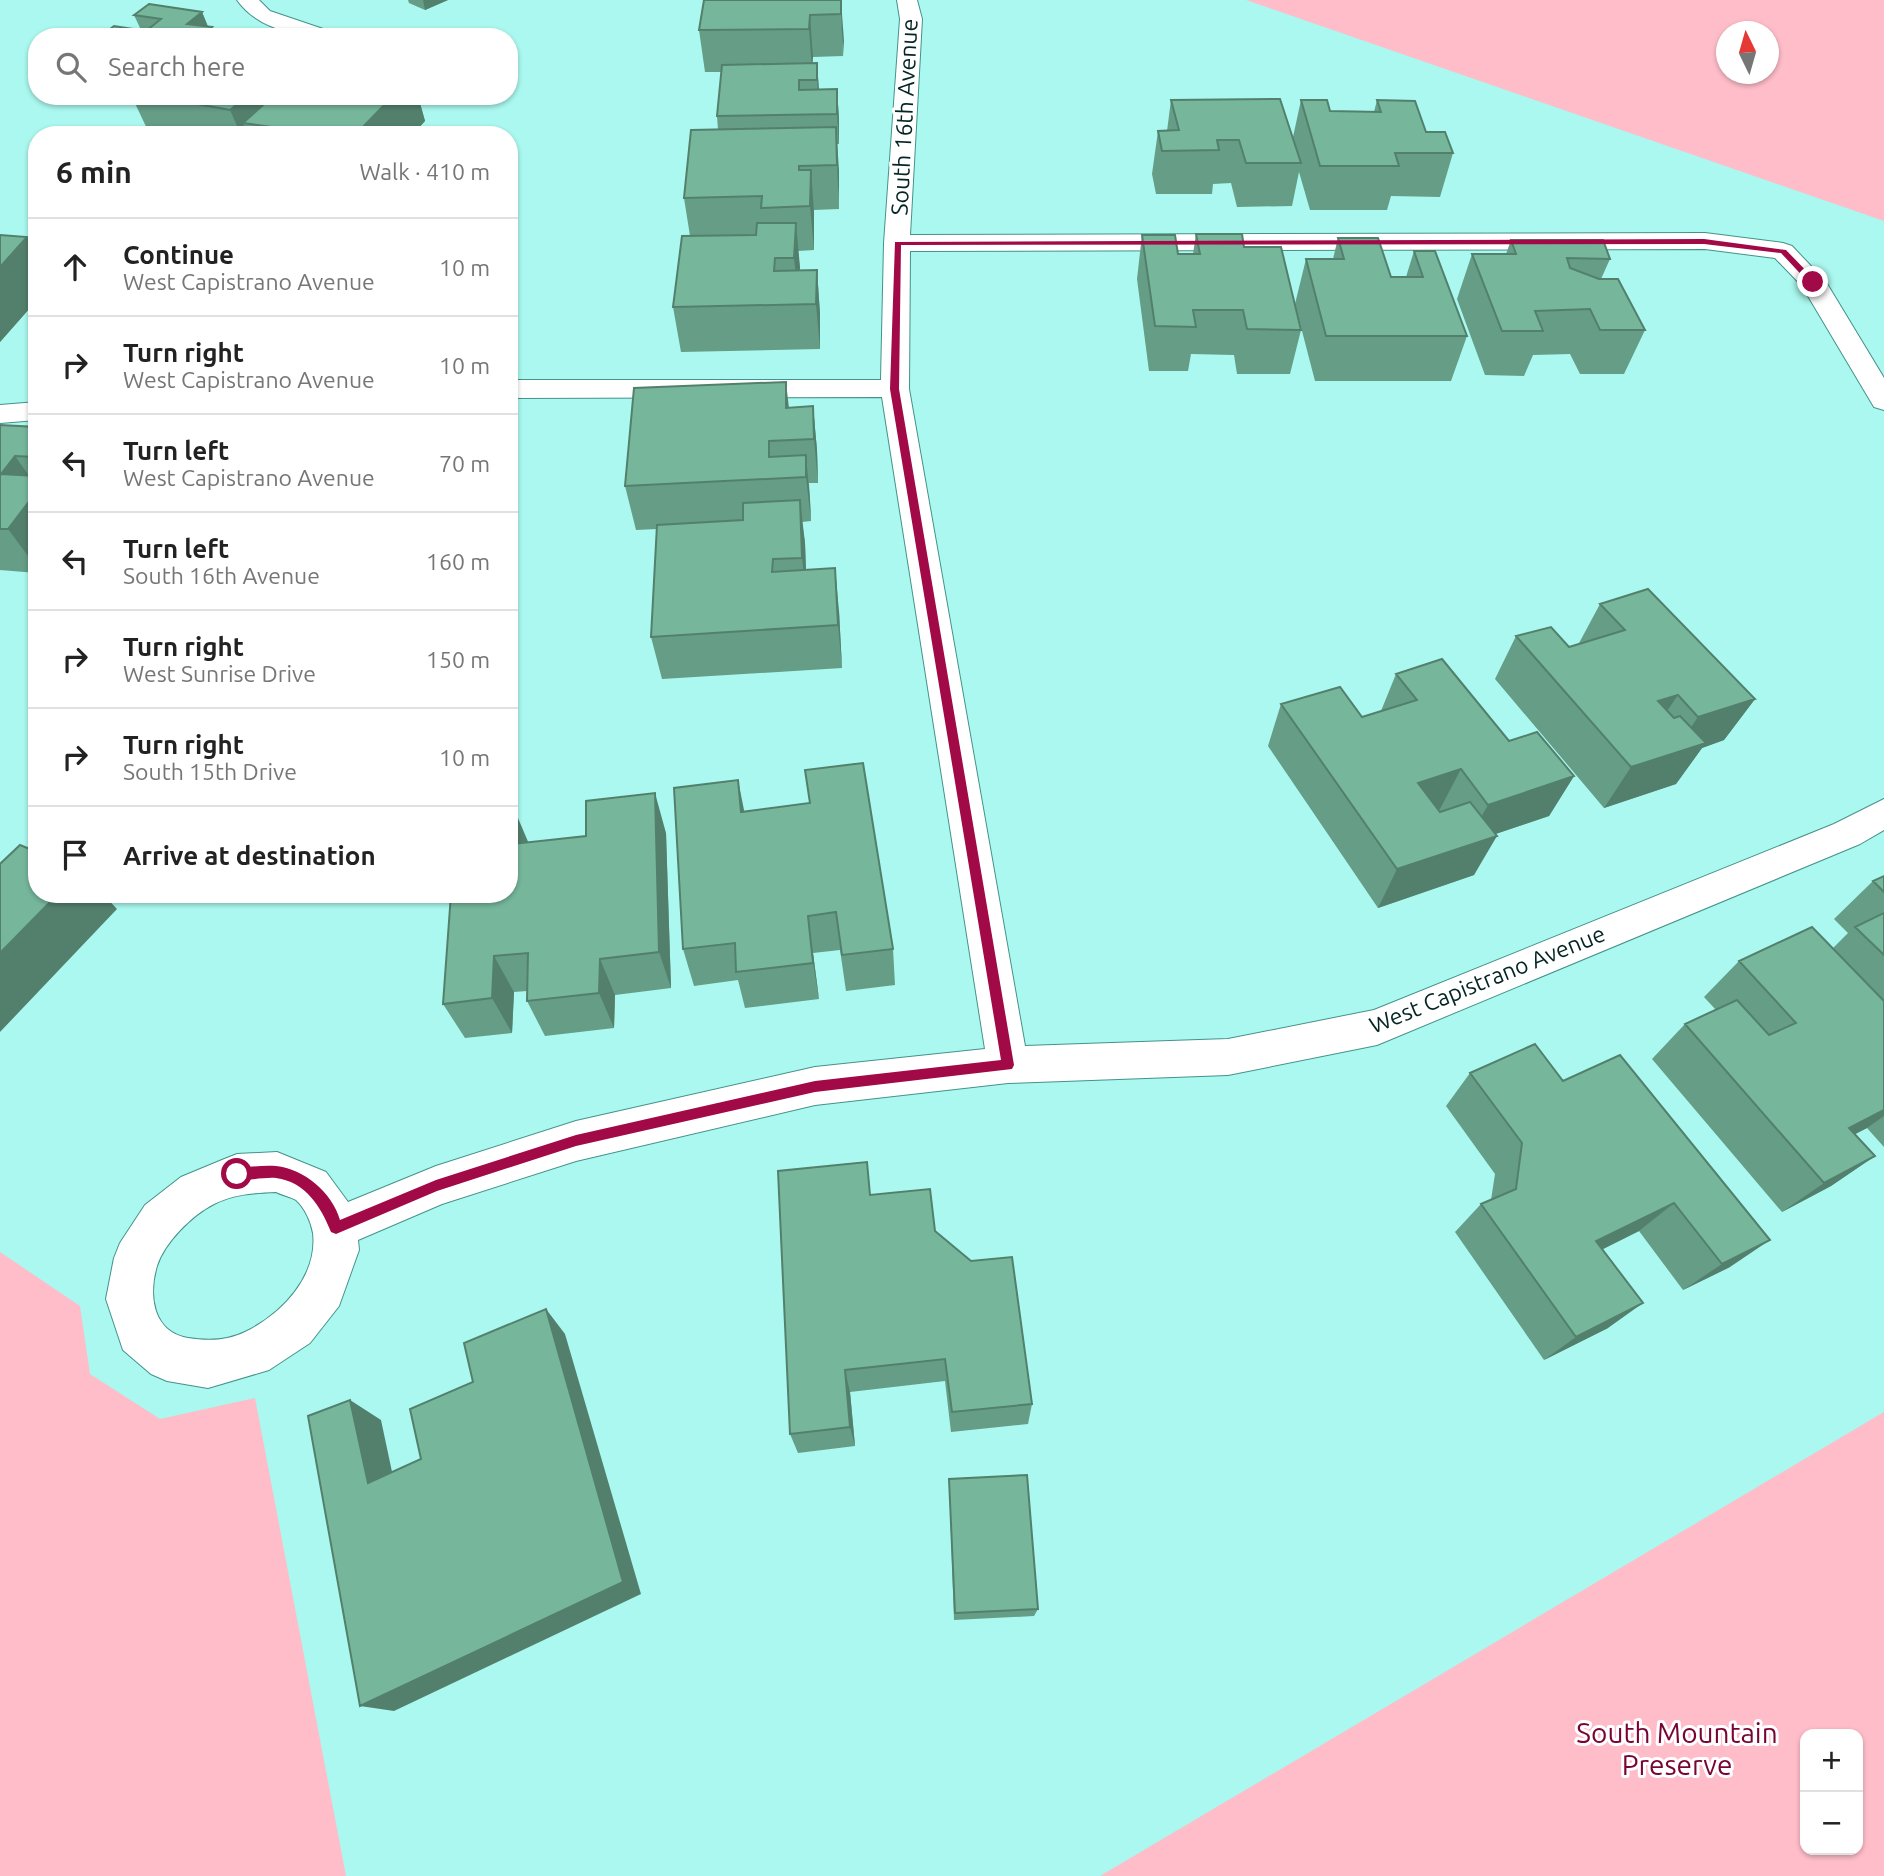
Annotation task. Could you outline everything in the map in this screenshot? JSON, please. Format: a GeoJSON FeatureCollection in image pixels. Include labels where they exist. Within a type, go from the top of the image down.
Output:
{"type":"FeatureCollection","features":[{"type":"Feature","properties":{"kind":"street"},"geometry":{"type":"LineString","coordinates":[[247,0],[263,15],[299,28]]}},
{"type":"Feature","properties":{"kind":"street","name":"South 16th Avenue"},"geometry":{"type":"LineString","coordinates":[[907,0],[911,19],[897,243],[895,389],[1008,1065]]}},
{"type":"Feature","properties":{"kind":"street"},"geometry":{"type":"LineString","coordinates":[[897,243],[1704,242],[1783,251],[1813,282],[1884,401]]}},
{"type":"Feature","properties":{"kind":"street"},"geometry":{"type":"LineString","coordinates":[[518,388],[895,389]]}},
{"type":"Feature","properties":{"kind":"street"},"geometry":{"type":"LineString","coordinates":[[0,414],[28,412]]}},
{"type":"Feature","properties":{"kind":"street","name":"West Capistrano Avenue"},"geometry":{"type":"LineString","coordinates":[[336,1228],[436,1186],[576,1141],[815,1086],[1008,1065],[1228,1057],[1377,1027],[1847,834],[1884,813]]}},
{"type":"Feature","properties":{"kind":"street"},"geometry":{"type":"LineString","coordinates":[[278,1172],[311,1186],[332,1214],[336,1228],[337,1250],[323,1290],[294,1327],[253,1354],[208,1365],[167,1358],[139,1334],[129,1299],[136,1258],[160,1220],[196,1191],[237,1174],[278,1172]]}},
{"type":"Feature","properties":{"kind":"green space"},"geometry":{"type":"Polygon","coordinates":[[[1246,0],[1884,0],[1884,221],[1246,0]]]}},
{"type":"Feature","properties":{"kind":"green space"},"geometry":{"type":"Polygon","coordinates":[[[0,1252],[80,1306],[90,1374],[160,1419],[255,1398],[346,1876],[0,1876],[0,1252]]]}},
{"type":"Feature","properties":{"kind":"green space","name":"South Mountain Preserve"},"geometry":{"type":"Polygon","coordinates":[[[1884,1412],[1884,1876],[1100,1876],[1884,1412]]]}},
{"type":"Feature","properties":{"kind":"building"},"geometry":{"type":"Polygon","coordinates":[[[704,0],[841,0],[841,14],[810,15],[809,29],[699,30],[704,0]]]}},
{"type":"Feature","properties":{"kind":"building"},"geometry":{"type":"Polygon","coordinates":[[[149,4],[202,12],[187,24],[212,27],[150,28],[161,19],[134,15],[149,4]]]}},
{"type":"Feature","properties":{"kind":"building"},"geometry":{"type":"Polygon","coordinates":[[[817,63],[817,80],[799,80],[799,90],[837,89],[837,114],[717,116],[722,65],[817,63]]]}},
{"type":"Feature","properties":{"kind":"building"},"geometry":{"type":"Polygon","coordinates":[[[1280,99],[1301,163],[1246,163],[1239,140],[1217,140],[1219,150],[1162,151],[1158,131],[1179,130],[1171,100],[1280,99]]]}},
{"type":"Feature","properties":{"kind":"building"},"geometry":{"type":"Polygon","coordinates":[[[1301,100],[1327,100],[1330,111],[1381,112],[1377,100],[1415,101],[1426,132],[1445,132],[1453,153],[1395,153],[1399,166],[1320,166],[1301,100]]]}},
{"type":"Feature","properties":{"kind":"building"},"geometry":{"type":"Polygon","coordinates":[[[202,105],[236,105],[230,110],[202,105]]]}},
{"type":"Feature","properties":{"kind":"building"},"geometry":{"type":"Polygon","coordinates":[[[263,105],[384,105],[364,126],[264,126],[243,123],[263,105]]]}},
{"type":"Feature","properties":{"kind":"building"},"geometry":{"type":"Polygon","coordinates":[[[836,127],[837,165],[799,166],[799,170],[811,170],[810,206],[761,208],[762,196],[684,198],[691,130],[836,127]]]}},
{"type":"Feature","properties":{"kind":"building"},"geometry":{"type":"Polygon","coordinates":[[[757,223],[796,223],[794,258],[775,258],[774,271],[817,270],[816,304],[673,307],[682,236],[756,235],[757,223]]]}},
{"type":"Feature","properties":{"kind":"building"},"geometry":{"type":"Polygon","coordinates":[[[1196,234],[1242,234],[1244,247],[1281,247],[1301,330],[1247,329],[1243,310],[1193,310],[1196,327],[1155,326],[1142,235],[1175,235],[1178,254],[1200,254],[1196,234]]]}},
{"type":"Feature","properties":{"kind":"building"},"geometry":{"type":"Polygon","coordinates":[[[0,235],[27,237],[0,267],[0,235]]]}},
{"type":"Feature","properties":{"kind":"building"},"geometry":{"type":"Polygon","coordinates":[[[1338,238],[1378,238],[1391,277],[1423,277],[1414,251],[1435,251],[1467,336],[1326,336],[1306,259],[1344,259],[1338,238]]]}},
{"type":"Feature","properties":{"kind":"building"},"geometry":{"type":"Polygon","coordinates":[[[1511,240],[1603,240],[1610,259],[1567,258],[1570,268],[1599,279],[1618,279],[1645,330],[1600,330],[1590,309],[1535,311],[1543,331],[1502,331],[1472,254],[1516,254],[1511,240]]]}},
{"type":"Feature","properties":{"kind":"building"},"geometry":{"type":"Polygon","coordinates":[[[786,382],[786,408],[813,406],[814,439],[769,441],[769,457],[806,455],[806,477],[625,486],[634,388],[786,382]]]}},
{"type":"Feature","properties":{"kind":"building"},"geometry":{"type":"Polygon","coordinates":[[[0,425],[28,427],[28,457],[15,456],[1,474],[28,476],[28,503],[8,529],[0,529],[0,425]]]}},
{"type":"Feature","properties":{"kind":"building"},"geometry":{"type":"Polygon","coordinates":[[[800,500],[802,558],[773,559],[772,572],[835,568],[838,625],[651,637],[657,525],[743,520],[743,503],[800,500]]]}},
{"type":"Feature","properties":{"kind":"building"},"geometry":{"type":"Polygon","coordinates":[[[1648,589],[1755,699],[1698,717],[1678,695],[1658,701],[1674,718],[1680,716],[1706,743],[1631,767],[1516,636],[1551,627],[1569,647],[1625,630],[1600,604],[1648,589]]]}},
{"type":"Feature","properties":{"kind":"building"},"geometry":{"type":"Polygon","coordinates":[[[1442,659],[1509,741],[1537,732],[1574,776],[1488,805],[1461,769],[1418,783],[1440,812],[1470,802],[1497,836],[1397,869],[1281,704],[1340,687],[1362,717],[1417,700],[1396,674],[1442,659]]]}},
{"type":"Feature","properties":{"kind":"building"},"geometry":{"type":"Polygon","coordinates":[[[863,763],[893,949],[842,955],[836,912],[808,916],[813,963],[736,972],[735,943],[683,949],[674,788],[738,780],[741,812],[810,803],[805,770],[863,763]]]}},
{"type":"Feature","properties":{"kind":"building"},"geometry":{"type":"Polygon","coordinates":[[[655,793],[659,952],[600,959],[599,993],[527,1001],[528,953],[494,956],[492,998],[443,1004],[450,903],[518,903],[518,843],[586,836],[586,801],[655,793]]]}},
{"type":"Feature","properties":{"kind":"building"},"geometry":{"type":"Polygon","coordinates":[[[20,845],[28,848],[28,903],[49,903],[0,953],[0,864],[20,845]]]}},
{"type":"Feature","properties":{"kind":"building"},"geometry":{"type":"Polygon","coordinates":[[[1884,876],[1884,892],[1873,881],[1884,876]]]}},
{"type":"Feature","properties":{"kind":"building"},"geometry":{"type":"Polygon","coordinates":[[[1884,913],[1884,955],[1855,927],[1884,913]]]}},
{"type":"Feature","properties":{"kind":"building"},"geometry":{"type":"Polygon","coordinates":[[[1812,927],[1884,1001],[1884,1110],[1849,1128],[1875,1156],[1824,1183],[1685,1024],[1737,1000],[1769,1035],[1796,1023],[1739,961],[1812,927]]]}},
{"type":"Feature","properties":{"kind":"building"},"geometry":{"type":"Polygon","coordinates":[[[1535,1044],[1563,1081],[1620,1055],[1770,1240],[1722,1264],[1674,1203],[1596,1241],[1643,1303],[1576,1337],[1481,1204],[1516,1189],[1522,1143],[1470,1073],[1535,1044]]]}},
{"type":"Feature","properties":{"kind":"building"},"geometry":{"type":"Polygon","coordinates":[[[867,1162],[870,1195],[930,1189],[935,1231],[971,1261],[1012,1257],[1032,1404],[952,1412],[945,1359],[845,1370],[850,1427],[790,1434],[778,1171],[867,1162]]]}},
{"type":"Feature","properties":{"kind":"building"},"geometry":{"type":"Polygon","coordinates":[[[546,1309],[623,1582],[360,1706],[308,1416],[350,1400],[368,1483],[421,1459],[410,1409],[473,1382],[464,1343],[546,1309]]]}},
{"type":"Feature","properties":{"kind":"building"},"geometry":{"type":"Polygon","coordinates":[[[1027,1475],[1038,1609],[955,1613],[949,1479],[1027,1475]]]}},
{"type":"Feature","properties":{"kind":"route"},"geometry":{"type":"LineString","coordinates":[[237,1174],[278,1172],[311,1186],[332,1214],[336,1228],[436,1186],[576,1141],[815,1086],[1008,1065],[895,389],[897,243],[1704,242],[1783,251],[1813,282]]}}]}
